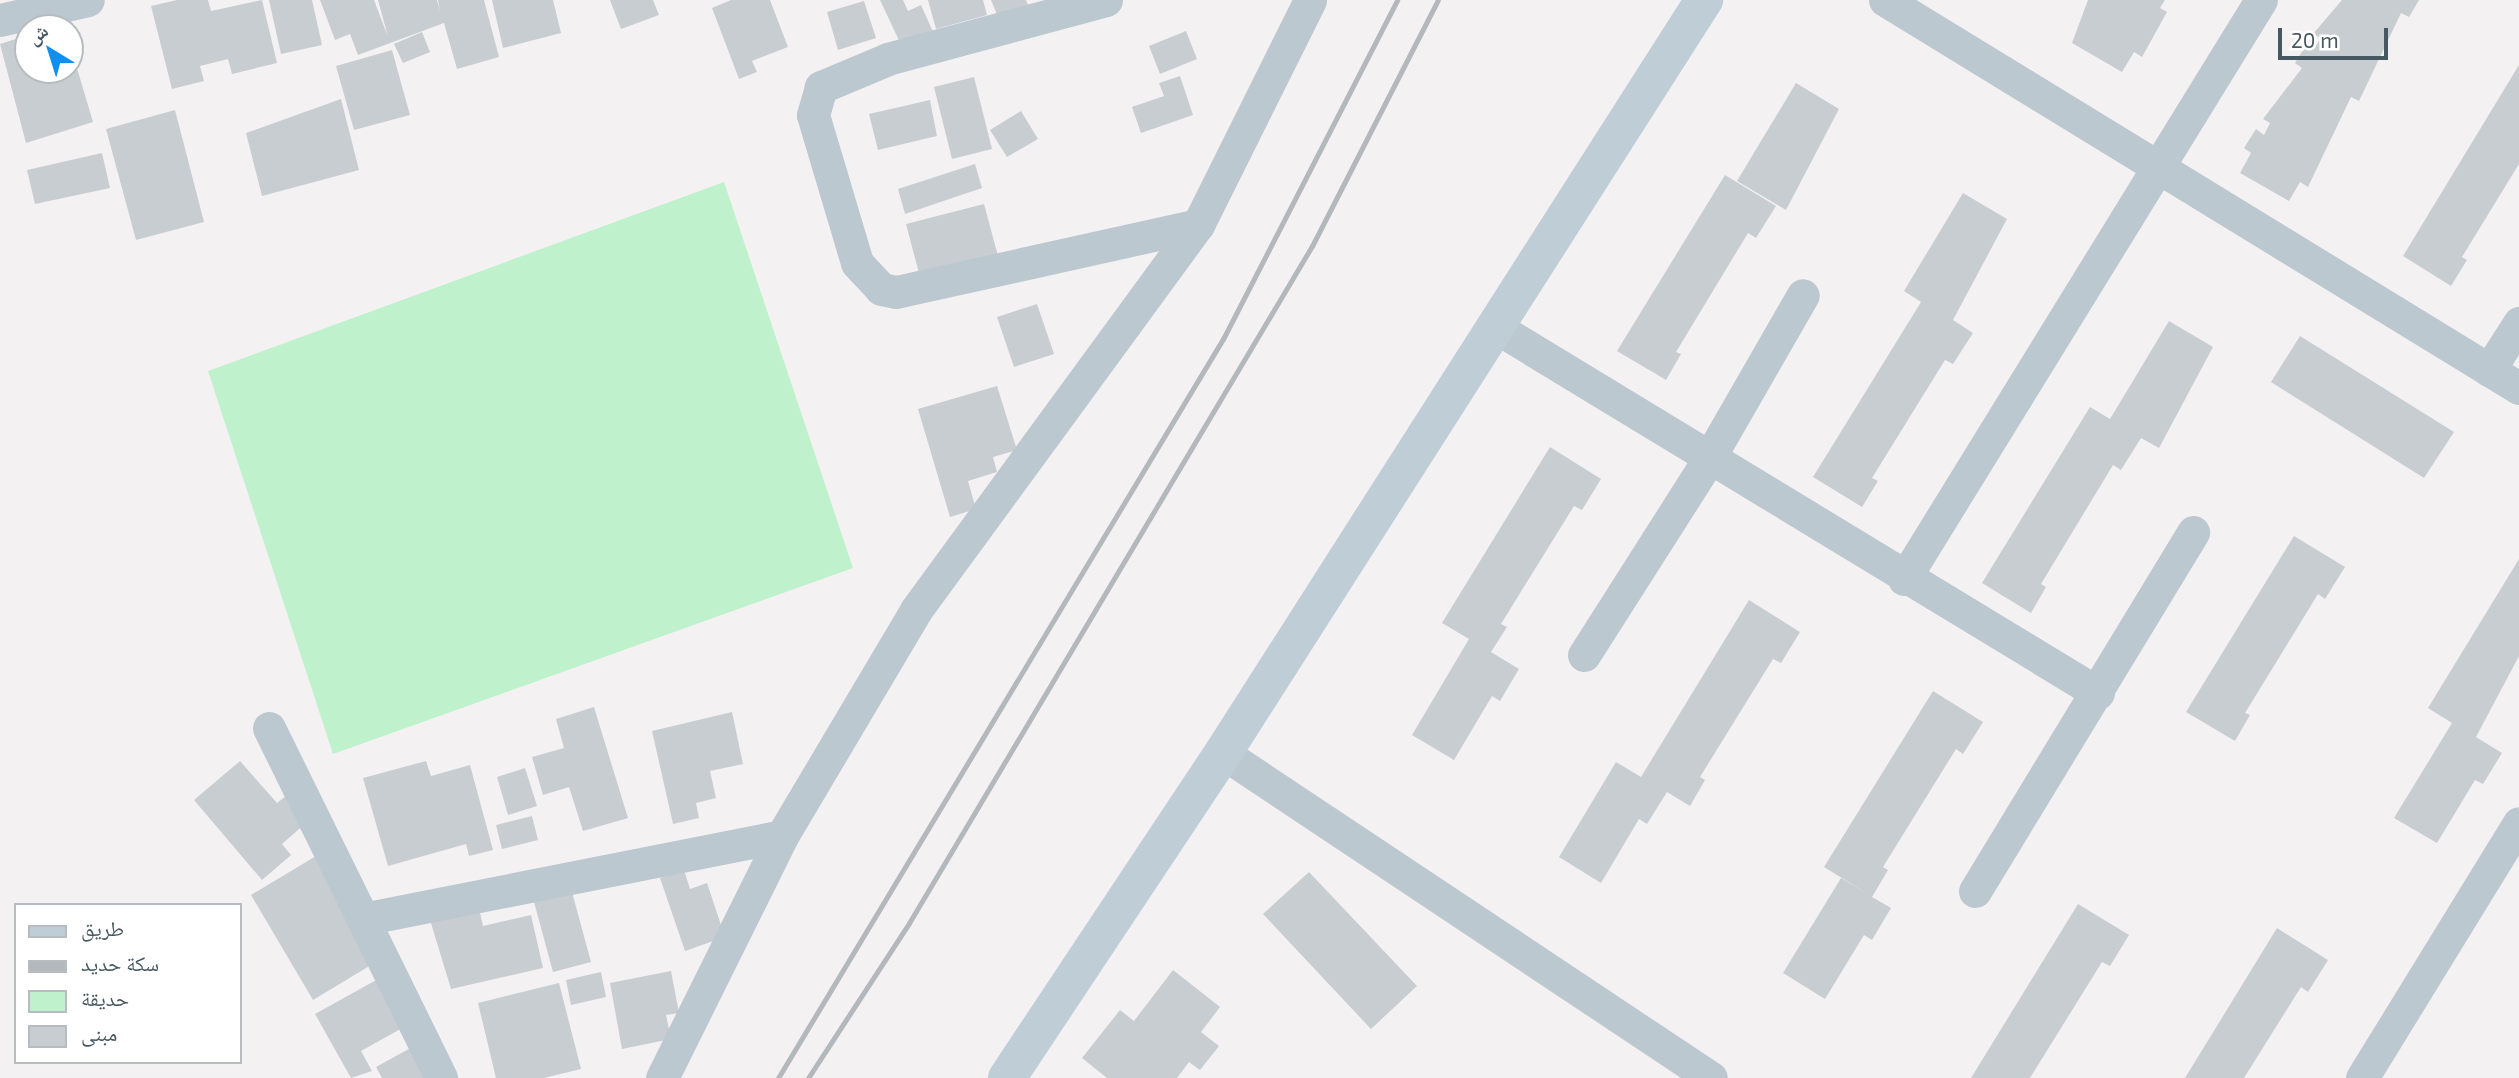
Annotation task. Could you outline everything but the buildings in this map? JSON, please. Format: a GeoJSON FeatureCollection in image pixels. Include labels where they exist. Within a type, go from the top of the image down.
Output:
{"type":"FeatureCollection","features":[{"type":"Feature","properties":{"kind":"main road"},"geometry":{"type":"LineString","coordinates":[[1007,1078],[1223,753],[1497,328],[1704,0]]}},
{"type":"Feature","properties":{"kind":"street"},"geometry":{"type":"LineString","coordinates":[[0,20],[88,0]]}},
{"type":"Feature","properties":{"kind":"street"},"geometry":{"type":"LineString","coordinates":[[1107,0],[888,59],[821,87],[813,115],[857,263],[881,289],[896,292],[1198,225]]}},
{"type":"Feature","properties":{"kind":"street"},"geometry":{"type":"LineString","coordinates":[[662,1078],[782,836],[916,610],[1198,225],[1310,0]]}},
{"type":"Feature","properties":{"kind":"street"},"geometry":{"type":"LineString","coordinates":[[1885,0],[2519,388]]}},
{"type":"Feature","properties":{"kind":"street"},"geometry":{"type":"LineString","coordinates":[[1904,579],[2261,0]]}},
{"type":"Feature","properties":{"kind":"street"},"geometry":{"type":"LineString","coordinates":[[1584,655],[1708,460],[1803,295]]}},
{"type":"Feature","properties":{"kind":"street"},"geometry":{"type":"LineString","coordinates":[[2489,370],[2519,323]]}},
{"type":"Feature","properties":{"kind":"street"},"geometry":{"type":"LineString","coordinates":[[1497,328],[1708,460],[2098,694]]}},
{"type":"Feature","properties":{"kind":"street"},"geometry":{"type":"LineString","coordinates":[[1975,891],[2098,694],[2193,532]]}},
{"type":"Feature","properties":{"kind":"street"},"geometry":{"type":"LineString","coordinates":[[269,728],[441,1078]]}},
{"type":"Feature","properties":{"kind":"street"},"geometry":{"type":"LineString","coordinates":[[1223,753],[1711,1078]]}},
{"type":"Feature","properties":{"kind":"street"},"geometry":{"type":"LineString","coordinates":[[2362,1078],[2519,823]]}},
{"type":"Feature","properties":{"kind":"street"},"geometry":{"type":"LineString","coordinates":[[363,919],[782,836]]}},
{"type":"Feature","properties":{"kind":"green space"},"geometry":{"type":"Polygon","coordinates":[[[724,182],[853,568],[333,754],[208,371],[724,182]]]}},
{"type":"Feature","properties":{"kind":"railway"},"geometry":{"type":"LineString","coordinates":[[778,1078],[1223,339],[1397,0]]}},
{"type":"Feature","properties":{"kind":"railway"},"geometry":{"type":"LineString","coordinates":[[808,1078],[909,923],[1312,246],[1438,0]]}}]}
